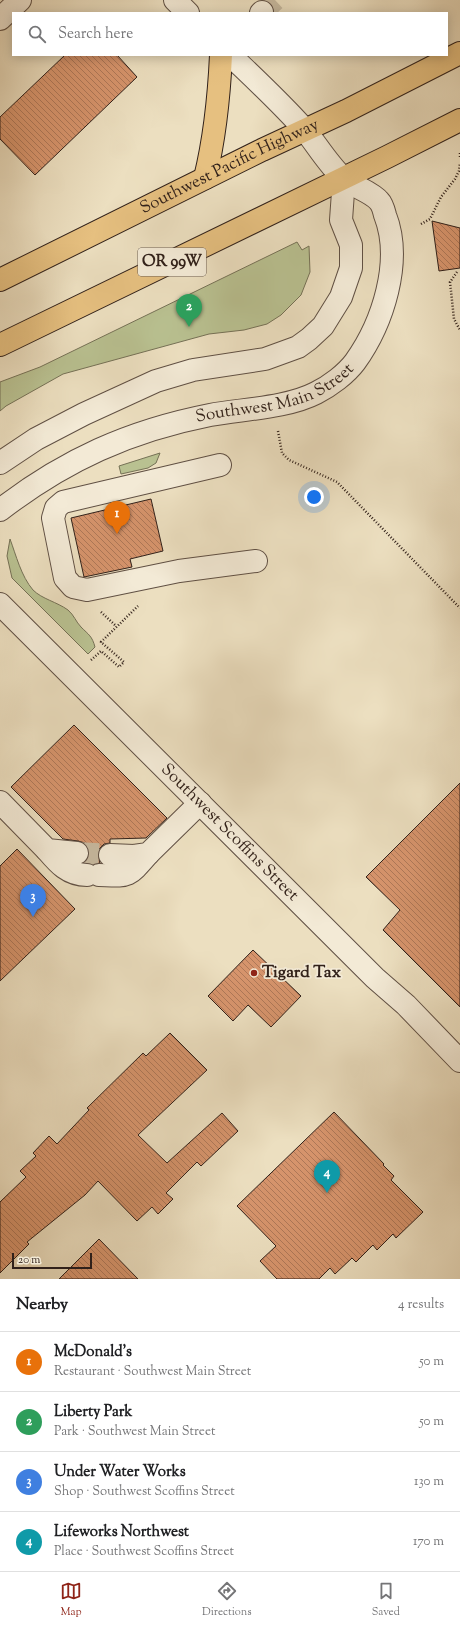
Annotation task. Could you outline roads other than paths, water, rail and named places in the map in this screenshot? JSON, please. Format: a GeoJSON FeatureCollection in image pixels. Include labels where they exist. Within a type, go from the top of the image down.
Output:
{"type":"FeatureCollection","features":[{"type":"Feature","properties":{"kind":"highway","name":"Southwest Pacific Highway"},"geometry":{"type":"LineString","coordinates":[[0,280],[460,53]]}},
{"type":"Feature","properties":{"kind":"highway"},"geometry":{"type":"LineString","coordinates":[[205,178],[214,141],[219,97],[221,56]]}},
{"type":"Feature","properties":{"kind":"highway","name":"OR 99W"},"geometry":{"type":"LineString","coordinates":[[0,345],[460,120]]}},
{"type":"Feature","properties":{"kind":"street"},"geometry":{"type":"LineString","coordinates":[[0,19],[20,0]]}},
{"type":"Feature","properties":{"kind":"street"},"geometry":{"type":"LineString","coordinates":[[175,0],[187,12]]}},
{"type":"Feature","properties":{"kind":"street","name":"Southwest Main Street"},"geometry":{"type":"LineString","coordinates":[[0,510],[30,487],[76,460],[121,440],[161,427],[209,416],[288,403],[315,393],[340,377],[355,363],[374,332],[384,305],[392,265],[391,240],[388,224],[379,201],[344,178],[305,130],[274,97],[231,56]]}},
{"type":"Feature","properties":{"kind":"street","name":"Southwest Main Street"},"geometry":{"type":"LineString","coordinates":[[0,463],[36,439],[84,414],[156,381],[193,370],[265,358],[298,347],[309,339],[323,326],[342,297],[351,268],[351,245],[342,220],[344,178]]}},
{"type":"Feature","properties":{"kind":"street"},"geometry":{"type":"LineString","coordinates":[[220,465],[63,502],[56,508],[53,518],[65,578],[73,587],[87,590],[179,571],[256,561]]}},
{"type":"Feature","properties":{"kind":"street","name":"Southwest Scoffins Street"},"geometry":{"type":"LineString","coordinates":[[0,604],[370,972],[406,1005],[460,1061]]}},
{"type":"Feature","properties":{"kind":"street"},"geometry":{"type":"LineString","coordinates":[[0,802],[61,866],[80,875],[125,876],[133,872],[148,854],[200,803]]}},
{"type":"Feature","properties":{"kind":"street"},"geometry":{"type":"LineString","coordinates":[[47,850],[77,853]]}},
{"type":"Feature","properties":{"kind":"street"},"geometry":{"type":"LineString","coordinates":[[110,855],[134,856],[148,854]]}},
{"type":"Feature","properties":{"kind":"tunnel"},"geometry":{"type":"LineString","coordinates":[[262,12],[275,0]]}},
{"type":"Feature","properties":{"kind":"tunnel"},"geometry":{"type":"LineString","coordinates":[[77,853],[110,855]]}},
{"type":"Feature","properties":{"kind":"place","name":"Liberty Park"},"geometry":{"type":"Point","coordinates":[189,327]}},
{"type":"Feature","properties":{"kind":"place","name":"McDonald's"},"geometry":{"type":"Point","coordinates":[117,534]}},
{"type":"Feature","properties":{"kind":"place","name":"Under Water Works"},"geometry":{"type":"Point","coordinates":[33,917]}},
{"type":"Feature","properties":{"kind":"place","name":"Tigard Tax"},"geometry":{"type":"Point","coordinates":[254,973]}},
{"type":"Feature","properties":{"kind":"place","name":"Lifeworks Northwest"},"geometry":{"type":"Point","coordinates":[327,1193]}}]}
